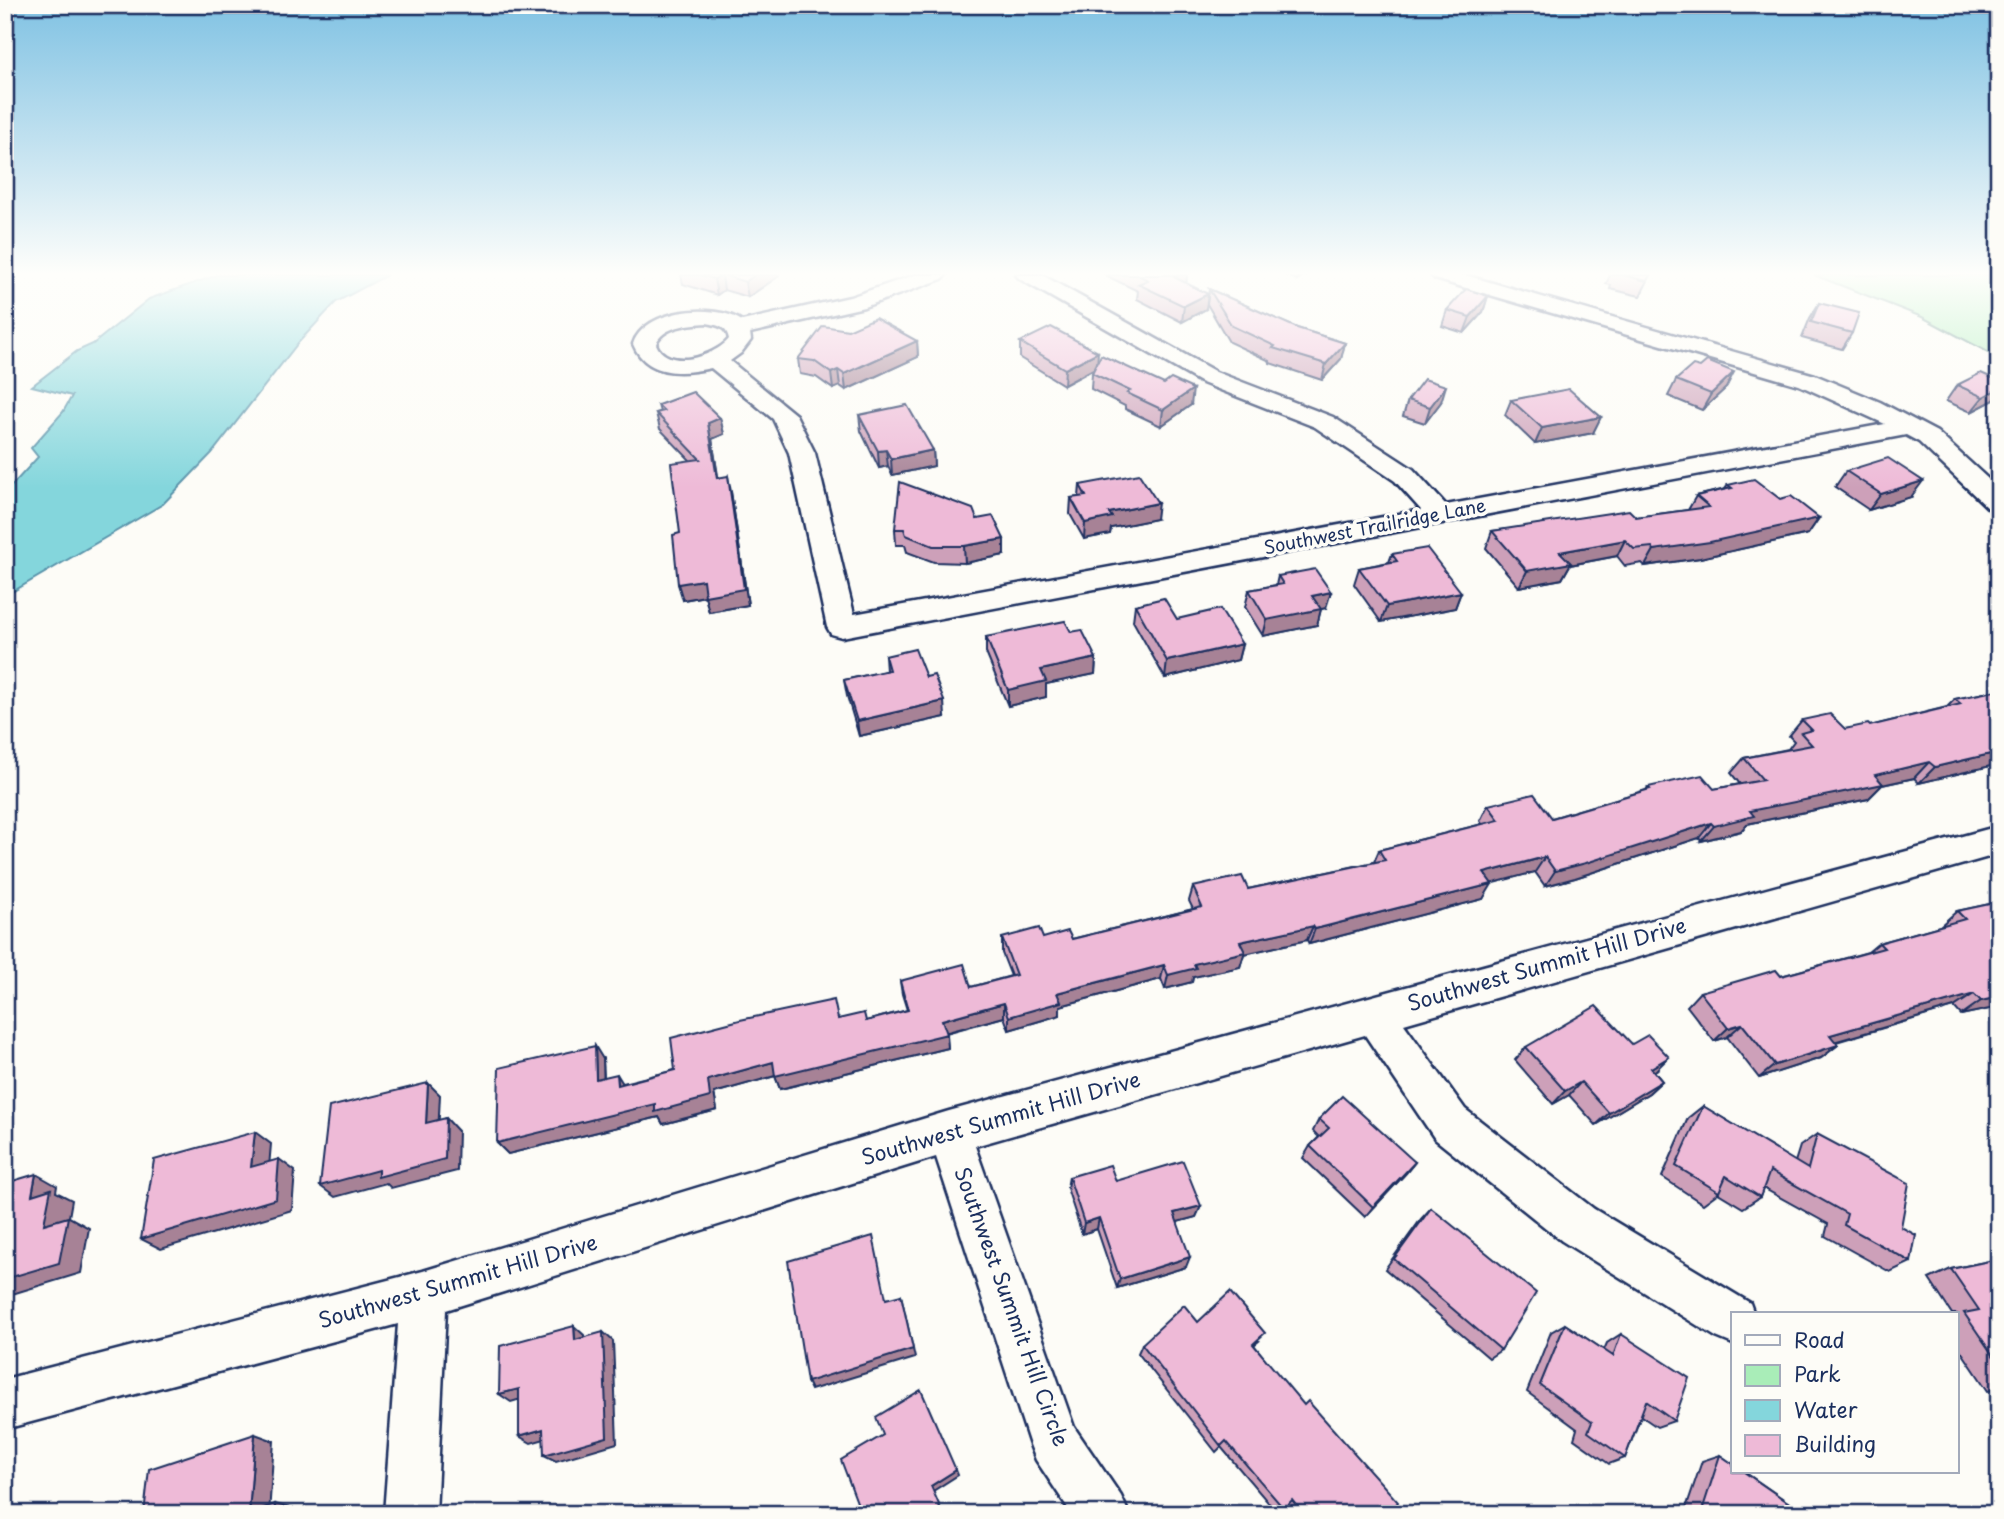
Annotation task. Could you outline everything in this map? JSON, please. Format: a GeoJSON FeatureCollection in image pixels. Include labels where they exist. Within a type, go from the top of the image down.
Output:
{"type":"FeatureCollection","features":[{"type":"Feature","properties":{"kind":"street"},"geometry":{"type":"LineString","coordinates":[[645,346],[649,354],[657,360],[684,365],[715,360],[736,346]]}},
{"type":"Feature","properties":{"kind":"street"},"geometry":{"type":"LineString","coordinates":[[1153,346],[1208,377],[1324,422],[1404,474],[1440,515]]}},
{"type":"Feature","properties":{"kind":"street"},"geometry":{"type":"LineString","coordinates":[[1689,346],[1807,380],[1909,427],[1928,437],[1999,504]]}},
{"type":"Feature","properties":{"kind":"street","name":"Southwest Trailridge Lane"},"geometry":{"type":"LineString","coordinates":[[715,360],[784,415],[802,453],[842,627],[1909,427]]}},
{"type":"Feature","properties":{"kind":"street","name":"Southwest Summit Hill Drive"},"geometry":{"type":"LineString","coordinates":[[5,1404],[423,1294],[949,1132],[1999,840]]}},
{"type":"Feature","properties":{"kind":"street"},"geometry":{"type":"LineString","coordinates":[[1374,1014],[1450,1124],[1578,1225],[1731,1319]]}},
{"type":"Feature","properties":{"kind":"street","name":"Southwest Summit Hill Circle"},"geometry":{"type":"LineString","coordinates":[[949,1132],[1054,1442],[1103,1514]]}},
{"type":"Feature","properties":{"kind":"street"},"geometry":{"type":"LineString","coordinates":[[410,1514],[423,1294]]}},
{"type":"Feature","properties":{"kind":"green space"},"geometry":{"type":"Polygon","coordinates":[[[1976,346],[1999,346],[1999,358],[1976,346]]]}},
{"type":"Feature","properties":{"kind":"water"},"geometry":{"type":"Polygon","coordinates":[[[89,346],[296,346],[212,453],[163,504],[5,596],[5,493],[38,457],[31,448],[63,412],[72,396],[32,386],[77,351],[89,346]]]}},
{"type":"Feature","properties":{"kind":"building"},"geometry":{"type":"Polygon","coordinates":[[[808,346],[906,346],[844,374],[838,370],[831,373],[814,361],[798,359],[808,346]]]}},
{"type":"Feature","properties":{"kind":"building"},"geometry":{"type":"Polygon","coordinates":[[[1026,346],[1087,346],[1098,352],[1065,369],[1026,346]]]}},
{"type":"Feature","properties":{"kind":"building"},"geometry":{"type":"Polygon","coordinates":[[[1342,346],[1326,364],[1273,348],[1342,346]]]}},
{"type":"Feature","properties":{"kind":"building"},"geometry":{"type":"Polygon","coordinates":[[[1101,355],[1164,384],[1171,379],[1193,389],[1163,410],[1092,373],[1101,355]]]}},
{"type":"Feature","properties":{"kind":"building"},"geometry":{"type":"Polygon","coordinates":[[[1707,361],[1734,372],[1711,394],[1676,380],[1693,365],[1700,367],[1707,361]]]}},
{"type":"Feature","properties":{"kind":"building"},"geometry":{"type":"Polygon","coordinates":[[[1981,373],[1999,381],[1999,388],[1983,397],[1957,385],[1981,373]]]}},
{"type":"Feature","properties":{"kind":"building"},"geometry":{"type":"Polygon","coordinates":[[[1424,379],[1446,386],[1430,407],[1408,400],[1424,379]]]}},
{"type":"Feature","properties":{"kind":"building"},"geometry":{"type":"Polygon","coordinates":[[[1569,389],[1601,417],[1542,428],[1511,400],[1569,389]]]}},
{"type":"Feature","properties":{"kind":"building"},"geometry":{"type":"Polygon","coordinates":[[[693,392],[720,418],[708,423],[717,478],[728,476],[744,589],[705,596],[703,580],[678,584],[673,535],[680,533],[671,463],[700,459],[656,413],[664,411],[658,405],[693,392]]]}},
{"type":"Feature","properties":{"kind":"building"},"geometry":{"type":"Polygon","coordinates":[[[907,405],[933,450],[891,459],[886,450],[878,451],[859,415],[907,405]]]}},
{"type":"Feature","properties":{"kind":"building"},"geometry":{"type":"Polygon","coordinates":[[[1888,458],[1923,481],[1881,494],[1846,471],[1888,458]]]}},
{"type":"Feature","properties":{"kind":"building"},"geometry":{"type":"Polygon","coordinates":[[[1139,474],[1158,503],[1109,513],[1112,517],[1085,523],[1071,498],[1086,496],[1080,485],[1139,474]]]}},
{"type":"Feature","properties":{"kind":"building"},"geometry":{"type":"Polygon","coordinates":[[[1754,479],[1780,499],[1791,496],[1819,518],[1710,542],[1654,550],[1652,547],[1634,549],[1625,540],[1560,552],[1571,563],[1527,571],[1492,531],[1629,510],[1636,517],[1709,507],[1696,496],[1732,488],[1728,485],[1754,479]]]}},
{"type":"Feature","properties":{"kind":"building"},"geometry":{"type":"Polygon","coordinates":[[[900,482],[973,509],[977,519],[993,516],[1004,539],[964,546],[933,546],[906,535],[904,529],[895,529],[900,482]]]}},
{"type":"Feature","properties":{"kind":"building"},"geometry":{"type":"Polygon","coordinates":[[[1427,548],[1461,592],[1387,606],[1359,568],[1397,561],[1392,554],[1427,548]]]}},
{"type":"Feature","properties":{"kind":"building"},"geometry":{"type":"Polygon","coordinates":[[[1315,569],[1331,592],[1312,596],[1321,609],[1267,620],[1249,590],[1283,584],[1278,576],[1315,569]]]}},
{"type":"Feature","properties":{"kind":"building"},"geometry":{"type":"Polygon","coordinates":[[[1164,598],[1177,619],[1220,609],[1242,644],[1167,661],[1135,605],[1164,598]]]}},
{"type":"Feature","properties":{"kind":"building"},"geometry":{"type":"Polygon","coordinates":[[[1065,621],[1071,632],[1082,630],[1096,658],[1041,670],[1046,681],[1008,690],[986,637],[1065,621]]]}},
{"type":"Feature","properties":{"kind":"building"},"geometry":{"type":"Polygon","coordinates":[[[915,649],[926,677],[934,675],[944,701],[857,721],[844,680],[889,670],[885,656],[915,649]]]}},
{"type":"Feature","properties":{"kind":"building"},"geometry":{"type":"Polygon","coordinates":[[[1999,690],[1999,752],[1935,767],[1929,762],[1875,775],[1883,784],[1750,811],[1754,816],[1714,826],[1711,823],[1555,871],[1545,857],[1484,873],[1492,884],[1315,929],[1313,926],[1240,942],[1245,952],[1194,964],[1196,968],[1168,975],[1164,965],[1057,993],[1061,1002],[1009,1017],[1004,1003],[942,1020],[947,1034],[775,1076],[773,1062],[708,1080],[710,1097],[655,1112],[655,1104],[497,1143],[499,1068],[595,1046],[596,1079],[617,1074],[618,1085],[675,1070],[671,1038],[834,1000],[838,1019],[864,1013],[866,1021],[908,1010],[900,981],[964,964],[971,987],[1016,975],[1002,938],[1039,928],[1043,938],[1068,931],[1072,939],[1202,907],[1193,887],[1242,876],[1248,889],[1385,860],[1379,850],[1499,820],[1488,805],[1534,794],[1552,818],[1650,789],[1648,787],[1702,775],[1714,789],[1763,780],[1744,758],[1812,745],[1801,733],[1812,730],[1802,720],[1830,714],[1845,729],[1868,724],[1870,726],[1961,704],[1955,699],[1999,690]]]}},
{"type":"Feature","properties":{"kind":"building"},"geometry":{"type":"Polygon","coordinates":[[[1999,902],[1999,997],[1981,1001],[1974,994],[1830,1035],[1838,1045],[1775,1065],[1742,1024],[1728,1028],[1700,992],[1776,970],[1781,976],[1884,948],[1879,943],[1965,919],[1957,911],[1999,902]]]}},
{"type":"Feature","properties":{"kind":"building"},"geometry":{"type":"Polygon","coordinates":[[[1596,1006],[1632,1044],[1648,1035],[1669,1057],[1651,1068],[1662,1081],[1609,1113],[1581,1082],[1565,1091],[1526,1047],[1596,1006]]]}},
{"type":"Feature","properties":{"kind":"building"},"geometry":{"type":"Polygon","coordinates":[[[428,1083],[426,1123],[446,1118],[445,1159],[378,1177],[378,1170],[320,1186],[329,1107],[428,1083]]]}},
{"type":"Feature","properties":{"kind":"building"},"geometry":{"type":"Polygon","coordinates":[[[1342,1096],[1415,1162],[1373,1207],[1310,1146],[1329,1128],[1319,1119],[1342,1096]]]}},
{"type":"Feature","properties":{"kind":"building"},"geometry":{"type":"Polygon","coordinates":[[[1703,1106],[1808,1169],[1817,1134],[1909,1183],[1901,1227],[1916,1235],[1911,1262],[1844,1225],[1847,1214],[1770,1171],[1760,1197],[1726,1176],[1719,1192],[1676,1166],[1703,1106]]]}},
{"type":"Feature","properties":{"kind":"building"},"geometry":{"type":"Polygon","coordinates":[[[255,1132],[251,1167],[279,1159],[276,1199],[141,1239],[154,1160],[255,1132]]]}},
{"type":"Feature","properties":{"kind":"building"},"geometry":{"type":"Polygon","coordinates":[[[1183,1161],[1201,1206],[1174,1213],[1190,1257],[1120,1279],[1099,1218],[1084,1223],[1069,1177],[1110,1165],[1116,1181],[1183,1161]]]}},
{"type":"Feature","properties":{"kind":"building"},"geometry":{"type":"Polygon","coordinates":[[[36,1174],[32,1195],[51,1189],[44,1224],[68,1217],[59,1263],[5,1279],[6,1183],[36,1174]]]}},
{"type":"Feature","properties":{"kind":"building"},"geometry":{"type":"Polygon","coordinates":[[[1431,1208],[1536,1293],[1501,1350],[1394,1259],[1431,1208]]]}},
{"type":"Feature","properties":{"kind":"building"},"geometry":{"type":"Polygon","coordinates":[[[873,1236],[886,1299],[901,1295],[913,1349],[807,1382],[788,1261],[873,1236]]]}},
{"type":"Feature","properties":{"kind":"building"},"geometry":{"type":"Polygon","coordinates":[[[1999,1259],[1999,1364],[1964,1313],[1979,1310],[1951,1269],[1999,1259]]]}},
{"type":"Feature","properties":{"kind":"building"},"geometry":{"type":"Polygon","coordinates":[[[1230,1292],[1265,1333],[1253,1344],[1304,1405],[1308,1401],[1398,1502],[1389,1514],[1303,1514],[1292,1500],[1284,1509],[1226,1441],[1221,1446],[1142,1344],[1184,1305],[1198,1322],[1230,1292]]]}},
{"type":"Feature","properties":{"kind":"building"},"geometry":{"type":"Polygon","coordinates":[[[1565,1324],[1613,1356],[1621,1334],[1689,1378],[1674,1421],[1646,1401],[1625,1458],[1588,1432],[1592,1422],[1540,1385],[1565,1324]]]}},
{"type":"Feature","properties":{"kind":"building"},"geometry":{"type":"Polygon","coordinates":[[[574,1326],[575,1340],[603,1332],[607,1437],[544,1455],[543,1429],[519,1436],[519,1389],[499,1394],[500,1346],[574,1326]]]}},
{"type":"Feature","properties":{"kind":"building"},"geometry":{"type":"Polygon","coordinates":[[[921,1390],[956,1470],[931,1486],[943,1514],[860,1514],[841,1460],[883,1435],[876,1417],[921,1390]]]}},
{"type":"Feature","properties":{"kind":"building"},"geometry":{"type":"Polygon","coordinates":[[[255,1434],[249,1513],[275,1504],[274,1514],[144,1514],[149,1469],[255,1434]]]}},
{"type":"Feature","properties":{"kind":"building"},"geometry":{"type":"Polygon","coordinates":[[[1720,1455],[1731,1463],[1731,1474],[1747,1474],[1805,1514],[1701,1514],[1720,1455]]]}}]}
